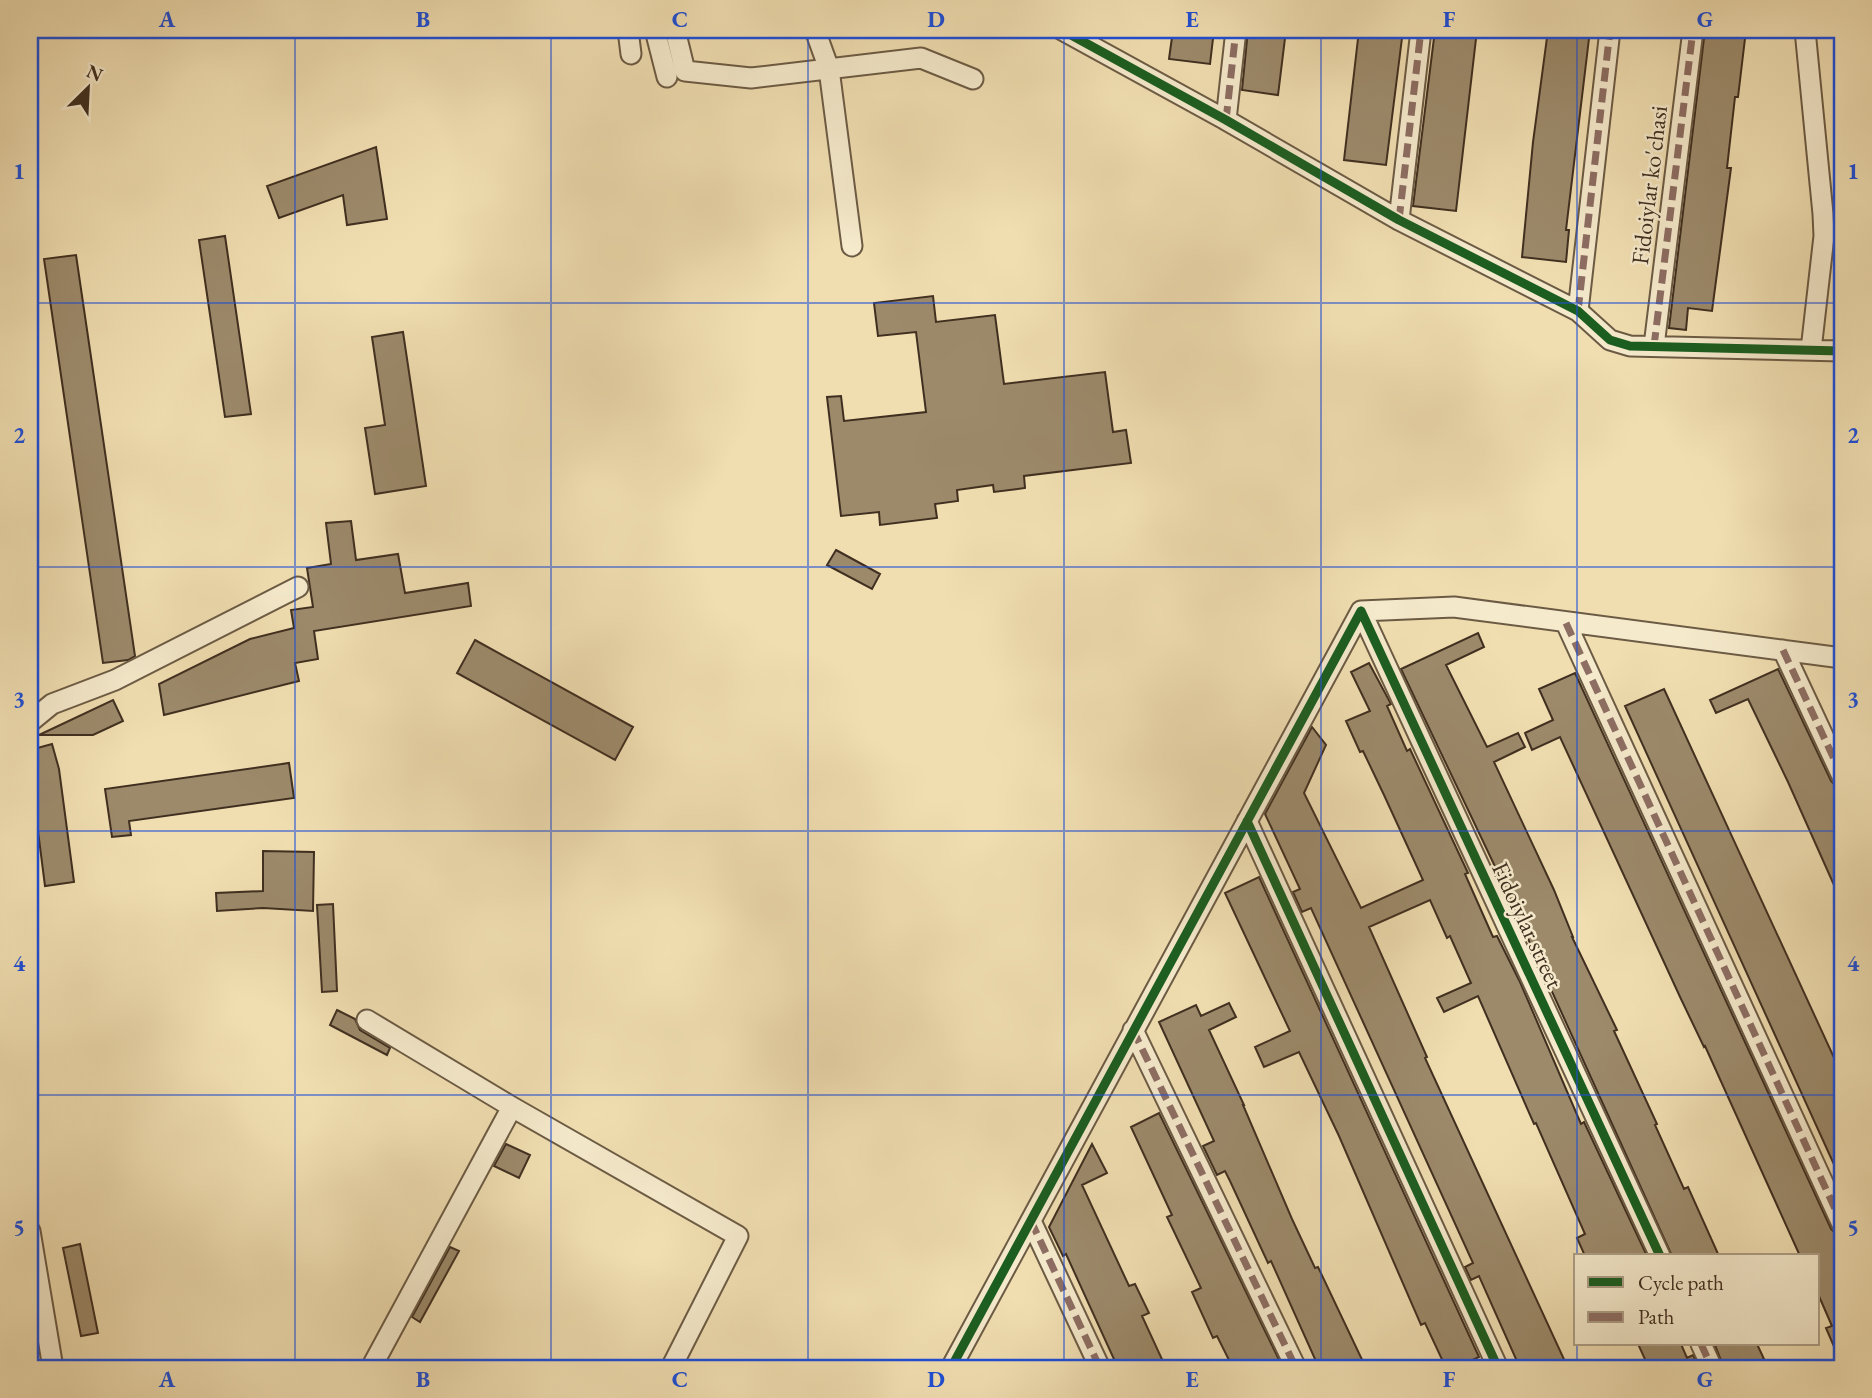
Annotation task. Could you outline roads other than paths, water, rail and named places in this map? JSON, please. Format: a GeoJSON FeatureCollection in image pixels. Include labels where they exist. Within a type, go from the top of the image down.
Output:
{"type":"FeatureCollection","features":[{"type":"Feature","properties":{"kind":"street"},"geometry":{"type":"LineString","coordinates":[[628,30],[631,54]]}},
{"type":"Feature","properties":{"kind":"street"},"geometry":{"type":"LineString","coordinates":[[655,30],[667,78]]}},
{"type":"Feature","properties":{"kind":"street"},"geometry":{"type":"LineString","coordinates":[[675,30],[685,71],[751,78],[921,58],[973,79]]}},
{"type":"Feature","properties":{"kind":"street"},"geometry":{"type":"LineString","coordinates":[[815,30],[829,69],[852,246]]}},
{"type":"Feature","properties":{"kind":"street"},"geometry":{"type":"LineString","coordinates":[[1062,30],[1226,120],[1399,220],[1578,311],[1610,340],[1630,346],[1842,351]]}},
{"type":"Feature","properties":{"kind":"street"},"geometry":{"type":"LineString","coordinates":[[1226,120],[1236,30]]}},
{"type":"Feature","properties":{"kind":"street"},"geometry":{"type":"LineString","coordinates":[[1399,220],[1421,30]]}},
{"type":"Feature","properties":{"kind":"street"},"geometry":{"type":"LineString","coordinates":[[1578,311],[1610,30]]}},
{"type":"Feature","properties":{"kind":"street","name":"Fidoiylar ko'chasi"},"geometry":{"type":"LineString","coordinates":[[1654,346],[1693,30]]}},
{"type":"Feature","properties":{"kind":"street"},"geometry":{"type":"LineString","coordinates":[[1805,30],[1824,214],[1811,350]]}},
{"type":"Feature","properties":{"kind":"street"},"geometry":{"type":"LineString","coordinates":[[30,722],[52,704],[115,680],[298,587]]}},
{"type":"Feature","properties":{"kind":"street"},"geometry":{"type":"LineString","coordinates":[[951,1368],[1361,611],[1454,607],[1842,658]]}},
{"type":"Feature","properties":{"kind":"street","name":"Fidoiylar street"},"geometry":{"type":"LineString","coordinates":[[1361,611],[1659,1254]]}},
{"type":"Feature","properties":{"kind":"street"},"geometry":{"type":"LineString","coordinates":[[1566,623],[1842,1224]]}},
{"type":"Feature","properties":{"kind":"street"},"geometry":{"type":"LineString","coordinates":[[1783,650],[1842,776]]}},
{"type":"Feature","properties":{"kind":"street"},"geometry":{"type":"LineString","coordinates":[[1247,821],[1498,1368]]}},
{"type":"Feature","properties":{"kind":"street"},"geometry":{"type":"LineString","coordinates":[[367,1020],[512,1107],[738,1236],[671,1368]]}},
{"type":"Feature","properties":{"kind":"street"},"geometry":{"type":"LineString","coordinates":[[1133,1030],[1296,1368]]}},
{"type":"Feature","properties":{"kind":"street"},"geometry":{"type":"LineString","coordinates":[[371,1368],[512,1107]]}},
{"type":"Feature","properties":{"kind":"street"},"geometry":{"type":"LineString","coordinates":[[1031,1221],[1100,1368]]}},
{"type":"Feature","properties":{"kind":"street"},"geometry":{"type":"LineString","coordinates":[[30,1231],[37,1331],[53,1368]]}},
{"type":"Feature","properties":{"kind":"street"},"geometry":{"type":"LineString","coordinates":[[1702,1346],[1712,1368]]}}]}
